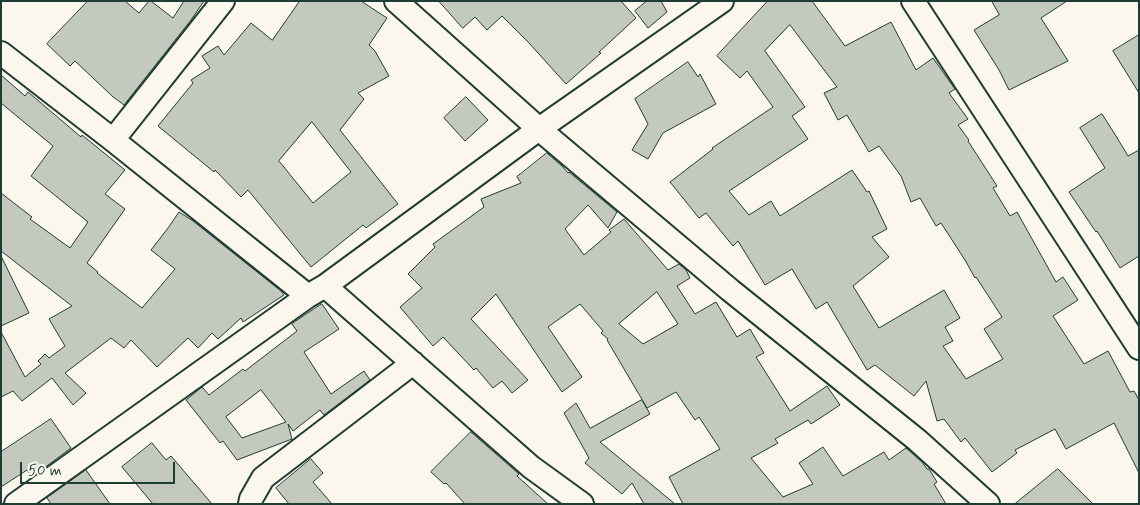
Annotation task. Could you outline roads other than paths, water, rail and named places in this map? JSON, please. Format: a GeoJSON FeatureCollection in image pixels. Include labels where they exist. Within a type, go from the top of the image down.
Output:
{"type":"FeatureCollection","features":[{"type":"Feature","properties":{"kind":"street"},"geometry":{"type":"LineString","coordinates":[[113,140],[223,1]]}},
{"type":"Feature","properties":{"kind":"street"},"geometry":{"type":"LineString","coordinates":[[396,1],[539,129],[730,290],[917,440],[988,504]]}},
{"type":"Feature","properties":{"kind":"street"},"geometry":{"type":"LineString","coordinates":[[16,504],[316,291],[539,129],[722,1]]}},
{"type":"Feature","properties":{"kind":"street"},"geometry":{"type":"LineString","coordinates":[[914,1],[1139,348]]}},
{"type":"Feature","properties":{"kind":"street"},"geometry":{"type":"LineString","coordinates":[[1,53],[113,140],[413,363],[531,467],[582,504]]}},
{"type":"Feature","properties":{"kind":"street"},"geometry":{"type":"LineString","coordinates":[[250,504],[250,499],[263,478],[413,363]]}}]}
